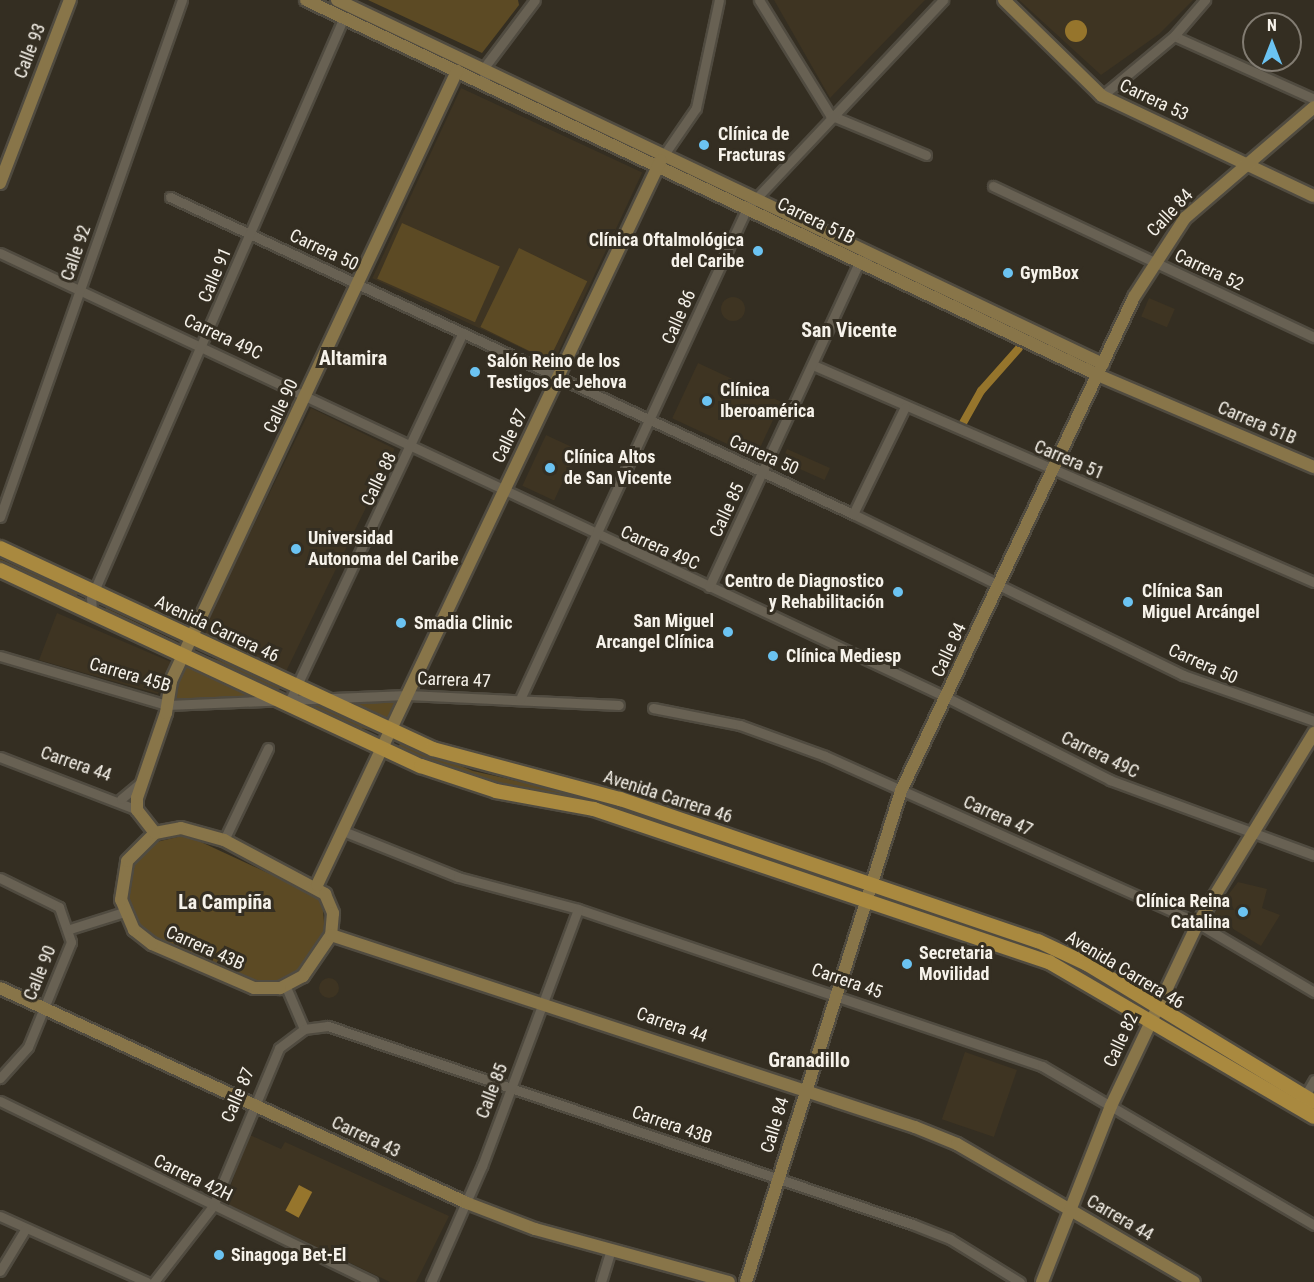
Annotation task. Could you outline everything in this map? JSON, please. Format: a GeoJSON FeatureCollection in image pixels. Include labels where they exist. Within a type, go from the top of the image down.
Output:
{"type":"FeatureCollection","features":[{"type":"Feature","properties":{"kind":"main road","name":"Avenida Carrera 46"},"geometry":{"type":"LineString","coordinates":[[0,548],[391,730],[505,773],[620,796],[1016,932],[1087,964],[1153,1015]]}},
{"type":"Feature","properties":{"kind":"main road","name":"Avenida Carrera 46"},"geometry":{"type":"LineString","coordinates":[[0,570],[183,656],[289,702],[382,748],[468,782],[613,815],[1010,949],[1071,972],[1153,1015],[1306,1102],[1314,1117]]}},
{"type":"Feature","properties":{"kind":"main road"},"geometry":{"type":"LineString","coordinates":[[1010,949],[1016,932]]}},
{"type":"Feature","properties":{"kind":"street","name":"Calle 93"},"geometry":{"type":"LineString","coordinates":[[0,183],[70,0]]}},
{"type":"Feature","properties":{"kind":"street","name":"Calle 92"},"geometry":{"type":"LineString","coordinates":[[0,517],[182,0]]}},
{"type":"Feature","properties":{"kind":"street","name":"Carrera 51B"},"geometry":{"type":"LineString","coordinates":[[306,0],[751,204],[872,255],[1100,369]]}},
{"type":"Feature","properties":{"kind":"street","name":"Carrera 51B"},"geometry":{"type":"LineString","coordinates":[[337,0],[483,69],[661,161]]}},
{"type":"Feature","properties":{"kind":"street"},"geometry":{"type":"LineString","coordinates":[[486,84],[483,69],[535,0]]}},
{"type":"Feature","properties":{"kind":"street","name":"Calle 87"},"geometry":{"type":"LineString","coordinates":[[317,885],[661,161],[696,108],[719,0]]}},
{"type":"Feature","properties":{"kind":"street"},"geometry":{"type":"LineString","coordinates":[[759,0],[830,115],[926,155]]}},
{"type":"Feature","properties":{"kind":"street","name":"Calle 86"},"geometry":{"type":"LineString","coordinates":[[520,699],[597,537],[737,228],[751,204],[830,115],[943,0]]}},
{"type":"Feature","properties":{"kind":"street","name":"Carrera 53"},"geometry":{"type":"LineString","coordinates":[[1004,0],[1102,96],[1314,196]]}},
{"type":"Feature","properties":{"kind":"street"},"geometry":{"type":"LineString","coordinates":[[1102,96],[1174,36],[1205,0]]}},
{"type":"Feature","properties":{"kind":"street","name":"Calle 91"},"geometry":{"type":"LineString","coordinates":[[92,612],[94,592],[203,346],[344,17]]}},
{"type":"Feature","properties":{"kind":"street"},"geometry":{"type":"LineString","coordinates":[[1174,36],[1314,99]]}},
{"type":"Feature","properties":{"kind":"street"},"geometry":{"type":"LineString","coordinates":[[457,70],[483,69]]}},
{"type":"Feature","properties":{"kind":"street","name":"Calle 90"},"geometry":{"type":"LineString","coordinates":[[137,810],[139,784],[183,656],[457,70]]}},
{"type":"Feature","properties":{"kind":"street","name":"Calle 84"},"geometry":{"type":"LineString","coordinates":[[746,1282],[805,1089],[901,791],[1100,369],[1152,262],[1185,218],[1314,107]]}},
{"type":"Feature","properties":{"kind":"street","name":"Carrera 52"},"geometry":{"type":"LineString","coordinates":[[993,186],[1314,336]]}},
{"type":"Feature","properties":{"kind":"street","name":"Carrera 50"},"geometry":{"type":"LineString","coordinates":[[170,197],[1000,583],[1223,693],[1314,721]]}},
{"type":"Feature","properties":{"kind":"street","name":"Carrera 51B"},"geometry":{"type":"LineString","coordinates":[[751,204],[862,264],[1314,467]]}},
{"type":"Feature","properties":{"kind":"street","name":"Carrera 49C"},"geometry":{"type":"LineString","coordinates":[[0,253],[203,346],[502,493],[946,697],[1128,788],[1314,855]]}},
{"type":"Feature","properties":{"kind":"street","name":"Calle 85"},"geometry":{"type":"LineString","coordinates":[[709,587],[862,264],[872,255]]}},
{"type":"Feature","properties":{"kind":"street","name":"Calle 88"},"geometry":{"type":"LineString","coordinates":[[289,702],[412,450],[463,333]]}},
{"type":"Feature","properties":{"kind":"street","name":"Carrera 51"},"geometry":{"type":"LineString","coordinates":[[813,365],[905,407],[1314,582]]}},
{"type":"Feature","properties":{"kind":"street"},"geometry":{"type":"LineString","coordinates":[[853,514],[905,407]]}},
{"type":"Feature","properties":{"kind":"street","name":"Carrera 45B"},"geometry":{"type":"LineString","coordinates":[[0,656],[167,705],[289,702]]}},
{"type":"Feature","properties":{"kind":"street","name":"Carrera 47"},"geometry":{"type":"LineString","coordinates":[[289,702],[322,698],[407,695],[619,705]]}},
{"type":"Feature","properties":{"kind":"street","name":"Carrera 47"},"geometry":{"type":"LineString","coordinates":[[653,708],[740,725],[901,791],[1198,923],[1314,992]]}},
{"type":"Feature","properties":{"kind":"street","name":"Calle 82"},"geometry":{"type":"LineString","coordinates":[[1042,1282],[1111,1106],[1198,923],[1250,833],[1314,733]]}},
{"type":"Feature","properties":{"kind":"street"},"geometry":{"type":"LineString","coordinates":[[224,840],[268,748]]}},
{"type":"Feature","properties":{"kind":"street","name":"Carrera 44"},"geometry":{"type":"LineString","coordinates":[[0,757],[121,799],[137,810]]}},
{"type":"Feature","properties":{"kind":"street"},"geometry":{"type":"LineString","coordinates":[[121,799],[139,784]]}},
{"type":"Feature","properties":{"kind":"street"},"geometry":{"type":"LineString","coordinates":[[613,815],[620,796]]}},
{"type":"Feature","properties":{"kind":"street"},"geometry":{"type":"LineString","coordinates":[[137,810],[155,833]]}},
{"type":"Feature","properties":{"kind":"street"},"geometry":{"type":"LineString","coordinates":[[124,912],[125,867],[155,833],[180,828],[224,840],[317,885],[333,914],[331,935],[311,970],[286,987],[304,1029]]}},
{"type":"Feature","properties":{"kind":"street","name":"Carrera 45"},"geometry":{"type":"LineString","coordinates":[[343,831],[458,877],[578,909],[1042,1066],[1314,1225]]}},
{"type":"Feature","properties":{"kind":"street"},"geometry":{"type":"LineString","coordinates":[[0,878],[59,907],[70,929]]}},
{"type":"Feature","properties":{"kind":"street","name":"Calle 85"},"geometry":{"type":"LineString","coordinates":[[431,1282],[467,1203],[578,909]]}},
{"type":"Feature","properties":{"kind":"street","name":"Calle 90"},"geometry":{"type":"LineString","coordinates":[[0,1077],[28,1047],[46,1009],[70,948],[70,929],[124,912]]}},
{"type":"Feature","properties":{"kind":"street","name":"Carrera 43B"},"geometry":{"type":"LineString","coordinates":[[124,912],[152,944],[254,988],[286,987]]}},
{"type":"Feature","properties":{"kind":"street","name":"Carrera 44"},"geometry":{"type":"LineString","coordinates":[[331,935],[544,1000],[805,1089],[957,1144],[1194,1282]]}},
{"type":"Feature","properties":{"kind":"street","name":"Carrera 43"},"geometry":{"type":"LineString","coordinates":[[0,988],[467,1203],[610,1249],[729,1282]]}},
{"type":"Feature","properties":{"kind":"street","name":"Carrera 43B"},"geometry":{"type":"LineString","coordinates":[[304,1029],[339,1028],[510,1090],[950,1239],[1020,1282]]}},
{"type":"Feature","properties":{"kind":"street","name":"Calle 87"},"geometry":{"type":"LineString","coordinates":[[154,1282],[213,1206],[253,1104],[279,1048],[304,1029]]}},
{"type":"Feature","properties":{"kind":"street"},"geometry":{"type":"LineString","coordinates":[[1306,1102],[1314,1080]]}},
{"type":"Feature","properties":{"kind":"street","name":"Carrera 42H"},"geometry":{"type":"LineString","coordinates":[[0,1101],[372,1282]]}},
{"type":"Feature","properties":{"kind":"street"},"geometry":{"type":"LineString","coordinates":[[0,1216],[147,1282]]}},
{"type":"Feature","properties":{"kind":"street"},"geometry":{"type":"LineString","coordinates":[[0,1271],[26,1228]]}},
{"type":"Feature","properties":{"kind":"street"},"geometry":{"type":"LineString","coordinates":[[601,1282],[610,1249]]}},
{"type":"Feature","properties":{"kind":"shaded area"},"geometry":{"type":"Polygon","coordinates":[[[368,0],[518,0],[519,5],[482,53],[368,0]]]}},
{"type":"Feature","properties":{"kind":"shaded area"},"geometry":{"type":"Polygon","coordinates":[[[774,0],[925,0],[830,98],[774,0]]]}},
{"type":"Feature","properties":{"kind":"shaded area"},"geometry":{"type":"Polygon","coordinates":[[[1019,0],[1193,0],[1159,34],[1101,75],[1019,0]]]}},
{"type":"Feature","properties":{"kind":"shaded area"},"geometry":{"type":"Polygon","coordinates":[[[1076,20],[1084,23],[1087,31],[1084,39],[1076,42],[1068,39],[1065,31],[1068,23],[1076,20]]]}},
{"type":"Feature","properties":{"kind":"shaded area"},"geometry":{"type":"Polygon","coordinates":[[[461,88],[642,173],[554,363],[372,278],[461,88]]]}},
{"type":"Feature","properties":{"kind":"shaded area"},"geometry":{"type":"Polygon","coordinates":[[[402,223],[500,267],[475,322],[377,279],[402,223]]]}},
{"type":"Feature","properties":{"kind":"shaded area"},"geometry":{"type":"Polygon","coordinates":[[[519,248],[587,281],[549,360],[480,327],[519,248]]]}},
{"type":"Feature","properties":{"kind":"shaded area"},"geometry":{"type":"Polygon","coordinates":[[[733,297],[741,301],[745,309],[741,317],[733,321],[725,317],[721,309],[725,301],[733,297]]]}},
{"type":"Feature","properties":{"kind":"shaded area"},"geometry":{"type":"Polygon","coordinates":[[[1149,298],[1175,309],[1167,327],[1141,316],[1149,298]]]}},
{"type":"Feature","properties":{"kind":"shaded area"},"geometry":{"type":"Polygon","coordinates":[[[698,363],[781,402],[756,457],[672,418],[698,363]]]}},
{"type":"Feature","properties":{"kind":"shaded area","name":"Universidad Autonoma del Caribe"},"geometry":{"type":"Polygon","coordinates":[[[311,408],[395,449],[284,675],[201,634],[311,408]]]}},
{"type":"Feature","properties":{"kind":"shaded area","name":"Clínica Altos de San Vicente"},"geometry":{"type":"Polygon","coordinates":[[[546,435],[578,450],[554,501],[522,486],[546,435]]]}},
{"type":"Feature","properties":{"kind":"shaded area"},"geometry":{"type":"Polygon","coordinates":[[[787,449],[830,468],[825,480],[782,461],[787,449]]]}},
{"type":"Feature","properties":{"kind":"shaded area"},"geometry":{"type":"Polygon","coordinates":[[[0,559],[78,594],[76,598],[0,564],[0,559]]]}},
{"type":"Feature","properties":{"kind":"shaded area"},"geometry":{"type":"Polygon","coordinates":[[[106,608],[175,641],[174,644],[105,612],[106,608]]]}},
{"type":"Feature","properties":{"kind":"shaded area"},"geometry":{"type":"Polygon","coordinates":[[[57,613],[171,662],[158,694],[39,660],[57,613]]]}},
{"type":"Feature","properties":{"kind":"shaded area"},"geometry":{"type":"Polygon","coordinates":[[[200,654],[250,671],[281,686],[279,690],[200,654]]]}},
{"type":"Feature","properties":{"kind":"shaded area"},"geometry":{"type":"Polygon","coordinates":[[[184,659],[275,698],[172,700],[184,659]]]}},
{"type":"Feature","properties":{"kind":"shaded area"},"geometry":{"type":"Polygon","coordinates":[[[301,694],[377,732],[341,723],[297,702],[301,694]]]}},
{"type":"Feature","properties":{"kind":"shaded area"},"geometry":{"type":"Polygon","coordinates":[[[341,699],[399,700],[389,723],[341,699]]]}},
{"type":"Feature","properties":{"kind":"shaded area"},"geometry":{"type":"Polygon","coordinates":[[[401,742],[473,771],[606,801],[605,807],[471,777],[398,747],[401,742]]]}},
{"type":"Feature","properties":{"kind":"shaded area"},"geometry":{"type":"Polygon","coordinates":[[[629,805],[853,882],[850,891],[626,814],[629,805]]]}},
{"type":"Feature","properties":{"kind":"shaded area"},"geometry":{"type":"Polygon","coordinates":[[[186,835],[322,898],[325,935],[305,968],[283,983],[261,986],[137,928],[125,900],[131,867],[152,843],[186,835]]]}},
{"type":"Feature","properties":{"kind":"shaded area","name":"Clínica Reina Catalina"},"geometry":{"type":"Polygon","coordinates":[[[1238,882],[1267,889],[1262,908],[1280,915],[1261,946],[1212,916],[1238,882]]]}},
{"type":"Feature","properties":{"kind":"shaded area"},"geometry":{"type":"Polygon","coordinates":[[[881,891],[1008,935],[1005,943],[878,900],[881,891]]]}},
{"type":"Feature","properties":{"kind":"shaded area"},"geometry":{"type":"Polygon","coordinates":[[[1024,941],[1074,962],[1143,1005],[1140,1011],[1086,975],[1022,948],[1024,941]]]}},
{"type":"Feature","properties":{"kind":"shaded area"},"geometry":{"type":"Polygon","coordinates":[[[325,978],[333,978],[339,984],[339,992],[333,998],[325,998],[319,992],[319,984],[325,978]]]}},
{"type":"Feature","properties":{"kind":"shaded area"},"geometry":{"type":"Polygon","coordinates":[[[965,1052],[1017,1070],[994,1137],[942,1119],[965,1052]]]}},
{"type":"Feature","properties":{"kind":"shaded area"},"geometry":{"type":"Polygon","coordinates":[[[248,1134],[281,1149],[285,1142],[449,1216],[416,1282],[390,1282],[225,1203],[248,1134]]]}},
{"type":"Feature","properties":{"kind":"shaded area"},"geometry":{"type":"Polygon","coordinates":[[[299,1185],[312,1192],[299,1218],[285,1211],[299,1185]]]}},
{"type":"Feature","properties":{"kind":"waterway"},"geometry":{"type":"LineString","coordinates":[[959,430],[981,391],[1019,348]]}},
{"type":"Feature","properties":{"kind":"place","name":"Clínica de Fracturas"},"geometry":{"type":"Point","coordinates":[704,145]}},
{"type":"Feature","properties":{"kind":"place","name":"Clínica Oftalmológica del Caribe"},"geometry":{"type":"Point","coordinates":[758,251]}},
{"type":"Feature","properties":{"kind":"place","name":"GymBox"},"geometry":{"type":"Point","coordinates":[1008,273]}},
{"type":"Feature","properties":{"kind":"place","name":"Salón Reino de los Testigos de Jehova"},"geometry":{"type":"Point","coordinates":[475,372]}},
{"type":"Feature","properties":{"kind":"place","name":"Clínica Iberoamérica"},"geometry":{"type":"Point","coordinates":[707,401]}},
{"type":"Feature","properties":{"kind":"place","name":"Clínica Altos de San Vicente"},"geometry":{"type":"Point","coordinates":[550,468]}},
{"type":"Feature","properties":{"kind":"place","name":"Universidad Autonoma del Caribe"},"geometry":{"type":"Point","coordinates":[296,549]}},
{"type":"Feature","properties":{"kind":"place","name":"Centro de Diagnostico y Rehabilitación"},"geometry":{"type":"Point","coordinates":[898,592]}},
{"type":"Feature","properties":{"kind":"place","name":"Clínica San Miguel Arcángel"},"geometry":{"type":"Point","coordinates":[1128,602]}},
{"type":"Feature","properties":{"kind":"place","name":"Smadia Clinic"},"geometry":{"type":"Point","coordinates":[401,623]}},
{"type":"Feature","properties":{"kind":"place","name":"San Miguel Arcangel Clínica"},"geometry":{"type":"Point","coordinates":[728,632]}},
{"type":"Feature","properties":{"kind":"place","name":"Clínica Mediesp"},"geometry":{"type":"Point","coordinates":[773,656]}},
{"type":"Feature","properties":{"kind":"place","name":"Clínica Reina Catalina"},"geometry":{"type":"Point","coordinates":[1243,912]}},
{"type":"Feature","properties":{"kind":"place","name":"Secretaria Movilidad"},"geometry":{"type":"Point","coordinates":[907,964]}},
{"type":"Feature","properties":{"kind":"place","name":"Sinagoga Bet-El"},"geometry":{"type":"Point","coordinates":[219,1255]}},
{"type":"Feature","properties":{"kind":"district","name":"San Vicente"},"geometry":{"type":"Point","coordinates":[849,330]}},
{"type":"Feature","properties":{"kind":"district","name":"Altamira"},"geometry":{"type":"Point","coordinates":[353,358]}},
{"type":"Feature","properties":{"kind":"district","name":"La Campiña"},"geometry":{"type":"Point","coordinates":[225,902]}},
{"type":"Feature","properties":{"kind":"district","name":"Granadillo"},"geometry":{"type":"Point","coordinates":[809,1060]}}]}
